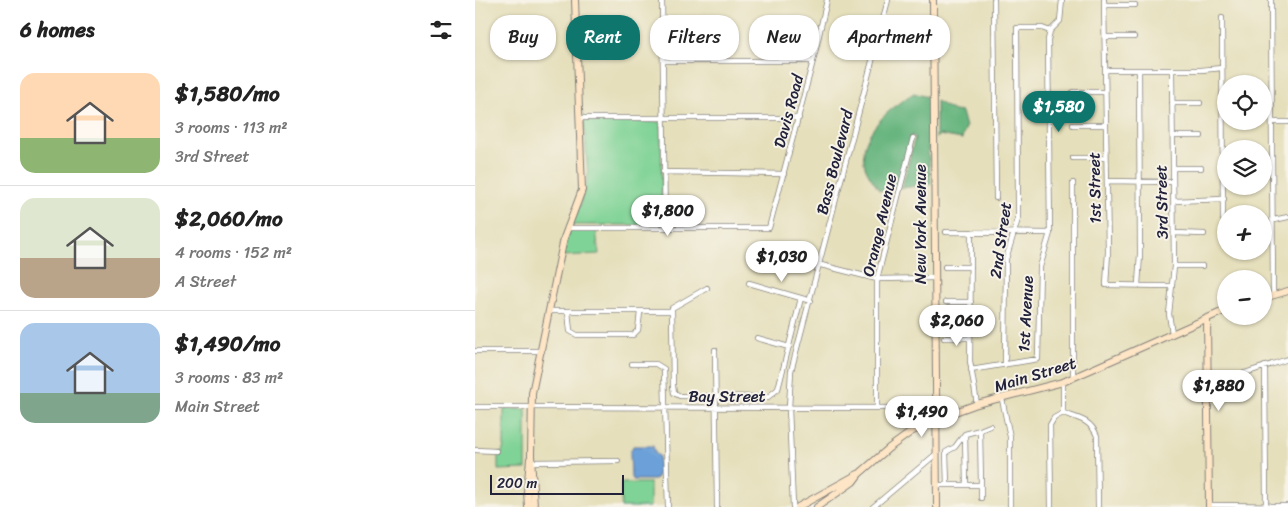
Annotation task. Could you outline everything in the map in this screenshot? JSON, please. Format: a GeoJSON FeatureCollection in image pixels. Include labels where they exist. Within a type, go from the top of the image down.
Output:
{"type":"FeatureCollection","features":[{"type":"Feature","properties":{"kind":"street"},"geometry":{"type":"LineString","coordinates":[[534,507],[531,406],[567,228],[582,190],[575,0]]}},
{"type":"Feature","properties":{"kind":"street"},"geometry":{"type":"LineString","coordinates":[[567,228],[665,228],[662,0]]}},
{"type":"Feature","properties":{"kind":"street","name":"Davis Road"},"geometry":{"type":"LineString","coordinates":[[665,228],[769,228],[799,118],[827,0]]}},
{"type":"Feature","properties":{"kind":"street","name":"Bass Boulevard"},"geometry":{"type":"LineString","coordinates":[[793,507],[789,408],[791,371],[821,264],[888,0]]}},
{"type":"Feature","properties":{"kind":"street","name":"New York Avenue"},"geometry":{"type":"LineString","coordinates":[[933,0],[937,507]]}},
{"type":"Feature","properties":{"kind":"street"},"geometry":{"type":"LineString","coordinates":[[994,0],[996,198]]}},
{"type":"Feature","properties":{"kind":"street"},"geometry":{"type":"LineString","coordinates":[[946,232],[1050,233],[1050,31],[1061,21],[1061,0]]}},
{"type":"Feature","properties":{"kind":"street"},"geometry":{"type":"LineString","coordinates":[[1271,0],[1274,220],[1273,295],[1288,291]]}},
{"type":"Feature","properties":{"kind":"street"},"geometry":{"type":"LineString","coordinates":[[1104,3],[1135,5]]}},
{"type":"Feature","properties":{"kind":"street","name":"1st Street"},"geometry":{"type":"LineString","coordinates":[[1104,3],[1108,252],[1106,285],[1138,285]]}},
{"type":"Feature","properties":{"kind":"street"},"geometry":{"type":"LineString","coordinates":[[1222,18],[1224,205]]}},
{"type":"Feature","properties":{"kind":"street","name":"2nd Street"},"geometry":{"type":"LineString","coordinates":[[1005,365],[1007,259],[1014,233],[1018,205],[1017,28],[1042,28],[1050,31]]}},
{"type":"Feature","properties":{"kind":"street"},"geometry":{"type":"LineString","coordinates":[[1105,37],[1134,37]]}},
{"type":"Feature","properties":{"kind":"street"},"geometry":{"type":"LineString","coordinates":[[663,61],[813,61]]}},
{"type":"Feature","properties":{"kind":"street"},"geometry":{"type":"LineString","coordinates":[[1105,70],[1172,71],[1223,68]]}},
{"type":"Feature","properties":{"kind":"street"},"geometry":{"type":"LineString","coordinates":[[1139,70],[1141,254],[1138,285],[1171,286]]}},
{"type":"Feature","properties":{"kind":"street","name":"3rd Street"},"geometry":{"type":"LineString","coordinates":[[1172,71],[1174,266],[1169,314],[1172,332]]}},
{"type":"Feature","properties":{"kind":"street"},"geometry":{"type":"LineString","coordinates":[[1073,92],[1105,92]]}},
{"type":"Feature","properties":{"kind":"street"},"geometry":{"type":"LineString","coordinates":[[1172,103],[1200,103]]}},
{"type":"Feature","properties":{"kind":"street"},"geometry":{"type":"LineString","coordinates":[[580,118],[799,118]]}},
{"type":"Feature","properties":{"kind":"street"},"geometry":{"type":"LineString","coordinates":[[1273,122],[1288,122]]}},
{"type":"Feature","properties":{"kind":"street"},"geometry":{"type":"LineString","coordinates":[[1073,125],[1106,125]]}},
{"type":"Feature","properties":{"kind":"street"},"geometry":{"type":"LineString","coordinates":[[1173,136],[1201,136]]}},
{"type":"Feature","properties":{"kind":"street","name":"Orange Avenue"},"geometry":{"type":"LineString","coordinates":[[877,408],[877,278],[913,138]]}},
{"type":"Feature","properties":{"kind":"street"},"geometry":{"type":"LineString","coordinates":[[1073,158],[1106,158]]}},
{"type":"Feature","properties":{"kind":"street"},"geometry":{"type":"LineString","coordinates":[[1173,168],[1201,168]]}},
{"type":"Feature","properties":{"kind":"street"},"geometry":{"type":"LineString","coordinates":[[663,172],[784,174]]}},
{"type":"Feature","properties":{"kind":"street"},"geometry":{"type":"LineString","coordinates":[[1107,181],[1173,182]]}},
{"type":"Feature","properties":{"kind":"street"},"geometry":{"type":"LineString","coordinates":[[1073,182],[1073,378]]}},
{"type":"Feature","properties":{"kind":"street"},"geometry":{"type":"LineString","coordinates":[[1174,201],[1224,199]]}},
{"type":"Feature","properties":{"kind":"street"},"geometry":{"type":"LineString","coordinates":[[1274,220],[1288,217]]}},
{"type":"Feature","properties":{"kind":"street"},"geometry":{"type":"LineString","coordinates":[[971,232],[971,370],[977,404]]}},
{"type":"Feature","properties":{"kind":"street","name":"1st Avenue"},"geometry":{"type":"LineString","coordinates":[[971,370],[1038,359],[1040,267],[1050,233]]}},
{"type":"Feature","properties":{"kind":"street"},"geometry":{"type":"LineString","coordinates":[[1174,234],[1204,234]]}},
{"type":"Feature","properties":{"kind":"street"},"geometry":{"type":"LineString","coordinates":[[821,264],[877,278],[934,278]]}},
{"type":"Feature","properties":{"kind":"street"},"geometry":{"type":"LineString","coordinates":[[1174,266],[1202,266]]}},
{"type":"Feature","properties":{"kind":"street"},"geometry":{"type":"LineString","coordinates":[[945,267],[971,267]]}},
{"type":"Feature","properties":{"kind":"street"},"geometry":{"type":"LineString","coordinates":[[749,283],[811,301]]}},
{"type":"Feature","properties":{"kind":"street"},"geometry":{"type":"LineString","coordinates":[[550,311],[640,312],[672,309],[707,288]]}},
{"type":"Feature","properties":{"kind":"street"},"geometry":{"type":"LineString","coordinates":[[672,309],[674,393],[680,396],[769,397],[778,389],[801,298]]}},
{"type":"Feature","properties":{"kind":"street"},"geometry":{"type":"LineString","coordinates":[[946,302],[971,302]]}},
{"type":"Feature","properties":{"kind":"street"},"geometry":{"type":"LineString","coordinates":[[568,311],[570,331],[577,334],[633,334],[638,330],[640,312]]}},
{"type":"Feature","properties":{"kind":"street","name":"Main Street"},"geometry":{"type":"LineString","coordinates":[[817,507],[843,491],[859,474],[911,432],[935,419],[977,404],[1063,382],[1172,332],[1217,314]]}},
{"type":"Feature","properties":{"kind":"street"},"geometry":{"type":"LineString","coordinates":[[1207,318],[1209,506],[1288,506]]}},
{"type":"Feature","properties":{"kind":"street"},"geometry":{"type":"LineString","coordinates":[[757,338],[789,347]]}},
{"type":"Feature","properties":{"kind":"street"},"geometry":{"type":"LineString","coordinates":[[944,338],[970,338]]}},
{"type":"Feature","properties":{"kind":"street"},"geometry":{"type":"LineString","coordinates":[[715,350],[717,507]]}},
{"type":"Feature","properties":{"kind":"street"},"geometry":{"type":"LineString","coordinates":[[475,351],[542,351]]}},
{"type":"Feature","properties":{"kind":"street"},"geometry":{"type":"LineString","coordinates":[[1208,386],[1288,359]]}},
{"type":"Feature","properties":{"kind":"street"},"geometry":{"type":"LineString","coordinates":[[632,364],[657,364],[664,369],[668,507]]}},
{"type":"Feature","properties":{"kind":"street"},"geometry":{"type":"LineString","coordinates":[[1265,366],[1266,505]]}},
{"type":"Feature","properties":{"kind":"street"},"geometry":{"type":"LineString","coordinates":[[1063,382],[1063,413]]}},
{"type":"Feature","properties":{"kind":"street"},"geometry":{"type":"LineString","coordinates":[[1002,399],[1010,437],[1010,507]]}},
{"type":"Feature","properties":{"kind":"street","name":"Bay Street"},"geometry":{"type":"LineString","coordinates":[[475,407],[923,408]]}},
{"type":"Feature","properties":{"kind":"street"},"geometry":{"type":"LineString","coordinates":[[1051,507],[1050,425],[1054,418],[1063,413]]}},
{"type":"Feature","properties":{"kind":"street"},"geometry":{"type":"LineString","coordinates":[[1063,413],[1089,423],[1094,428],[1097,436],[1098,507]]}},
{"type":"Feature","properties":{"kind":"street"},"geometry":{"type":"LineString","coordinates":[[947,485],[946,452],[960,443],[965,434],[990,426]]}},
{"type":"Feature","properties":{"kind":"street"},"geometry":{"type":"LineString","coordinates":[[980,430],[981,498]]}},
{"type":"Feature","properties":{"kind":"street"},"geometry":{"type":"LineString","coordinates":[[965,434],[966,485]]}},
{"type":"Feature","properties":{"kind":"street"},"geometry":{"type":"LineString","coordinates":[[475,450],[497,450]]}},
{"type":"Feature","properties":{"kind":"street"},"geometry":{"type":"LineString","coordinates":[[873,507],[936,454]]}},
{"type":"Feature","properties":{"kind":"street"},"geometry":{"type":"LineString","coordinates":[[532,458],[618,461]]}},
{"type":"Feature","properties":{"kind":"street"},"geometry":{"type":"LineString","coordinates":[[528,507],[527,492],[532,458]]}},
{"type":"Feature","properties":{"kind":"street","name":"Main Street"},"geometry":{"type":"LineString","coordinates":[[798,507],[859,474]]}},
{"type":"Feature","properties":{"kind":"street"},"geometry":{"type":"LineString","coordinates":[[936,485],[981,485]]}},
{"type":"Feature","properties":{"kind":"green space"},"geometry":{"type":"Polygon","coordinates":[[[914,93],[931,98],[931,144],[928,148],[931,184],[902,188],[915,137],[912,135],[897,189],[879,190],[864,162],[864,151],[867,141],[872,131],[887,113],[914,93]]]}},
{"type":"Feature","properties":{"kind":"green space"},"geometry":{"type":"Polygon","coordinates":[[[936,101],[954,111],[962,112],[966,127],[962,139],[939,135],[936,139],[936,101]]]}},
{"type":"Feature","properties":{"kind":"green space"},"geometry":{"type":"Polygon","coordinates":[[[584,120],[661,122],[662,225],[571,225],[581,203],[588,176],[584,120]]]}},
{"type":"Feature","properties":{"kind":"green space"},"geometry":{"type":"Polygon","coordinates":[[[569,230],[596,230],[599,254],[563,256],[569,230]]]}},
{"type":"Feature","properties":{"kind":"green space"},"geometry":{"type":"Polygon","coordinates":[[[504,409],[526,409],[526,469],[498,470],[498,453],[502,453],[504,446],[504,409]]]}},
{"type":"Feature","properties":{"kind":"green space"},"geometry":{"type":"Polygon","coordinates":[[[621,483],[650,483],[650,507],[621,507],[621,483]]]}},
{"type":"Feature","properties":{"kind":"water"},"geometry":{"type":"Polygon","coordinates":[[[633,446],[653,446],[655,453],[659,456],[658,476],[654,480],[634,480],[631,478],[630,453],[633,446]]]}}]}
